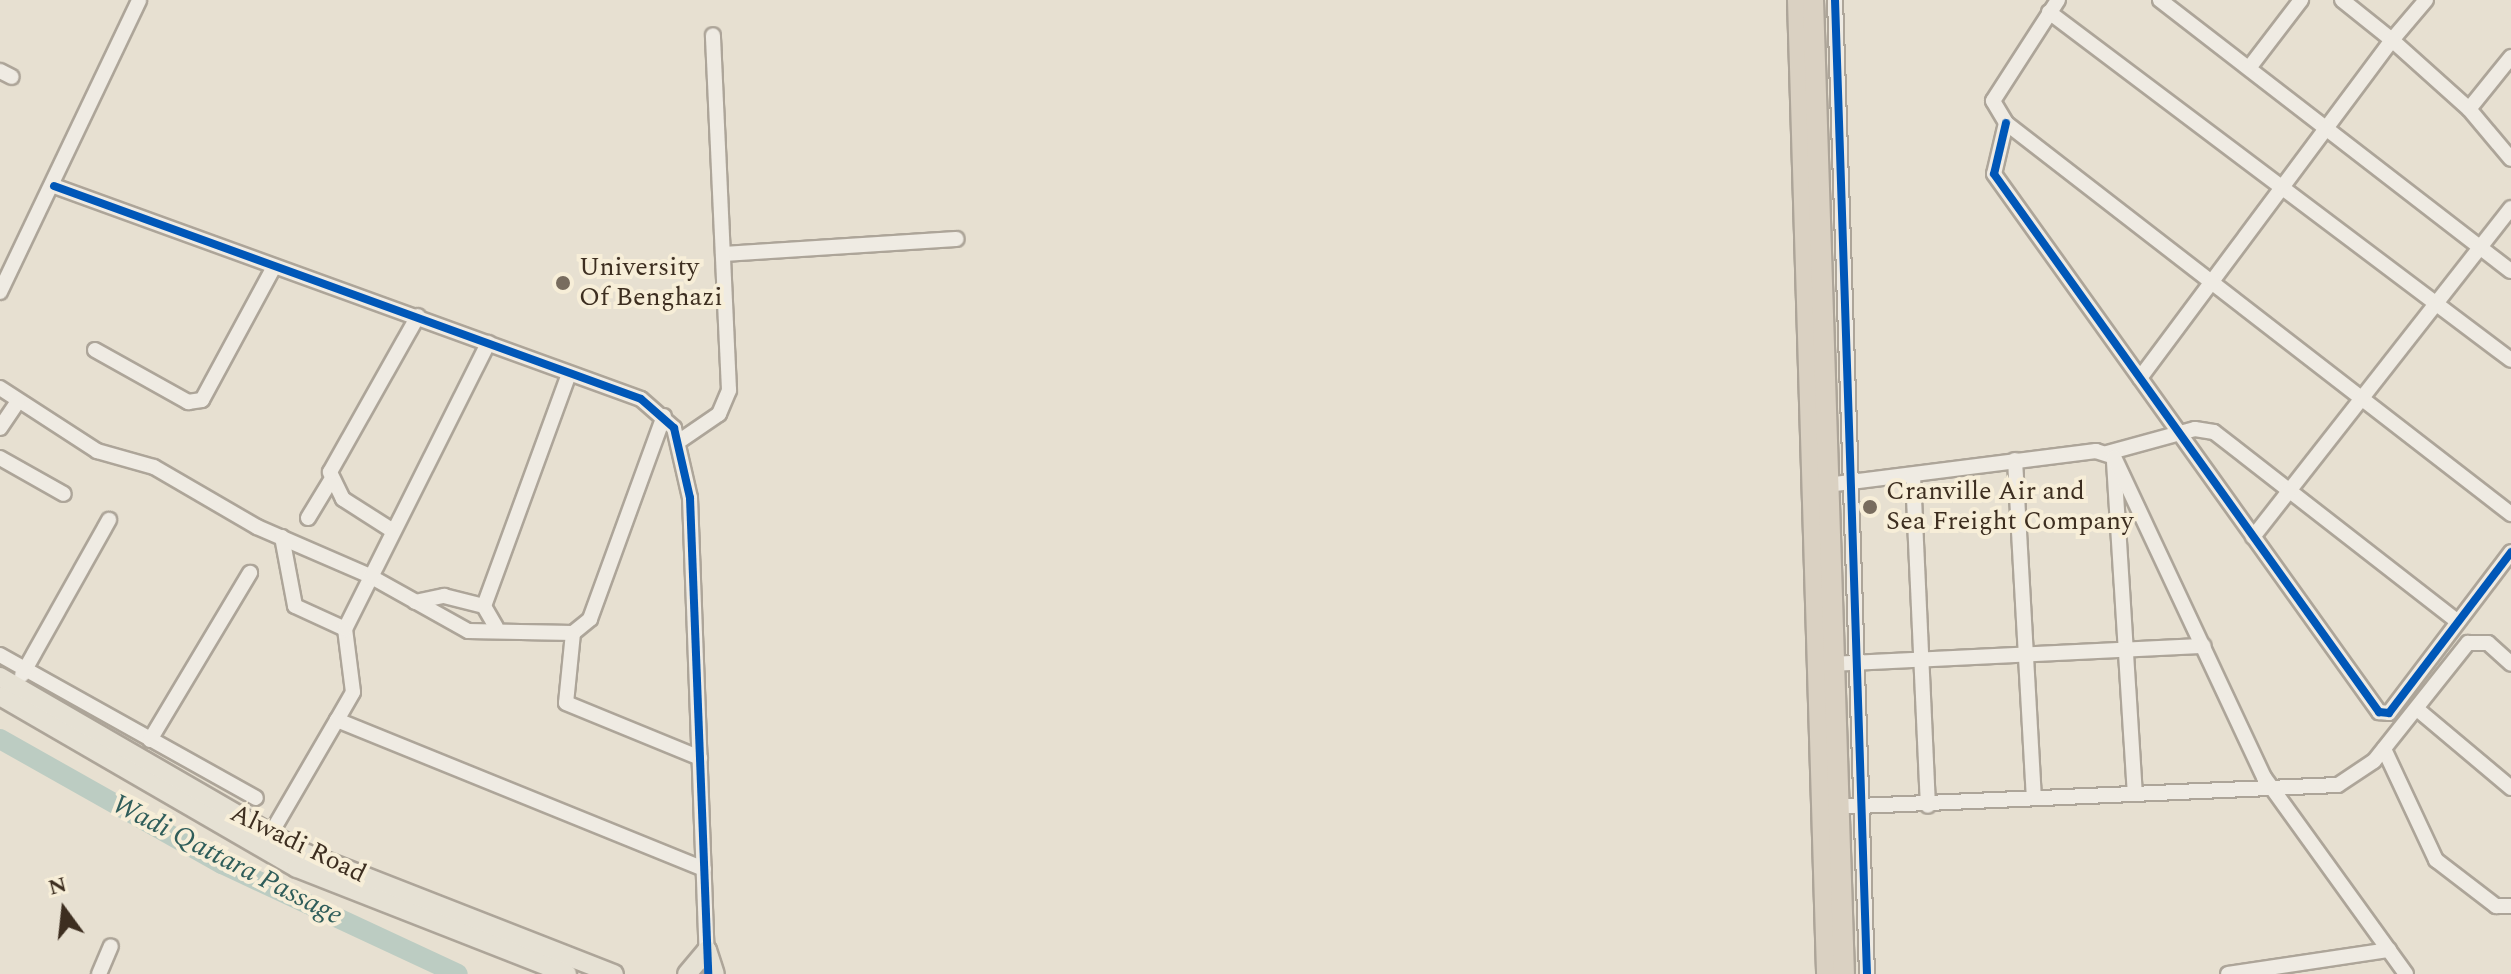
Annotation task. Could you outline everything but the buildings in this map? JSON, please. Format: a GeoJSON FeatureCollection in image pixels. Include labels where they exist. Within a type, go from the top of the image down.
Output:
{"type":"FeatureCollection","features":[{"type":"Feature","properties":{"kind":"highway"},"geometry":{"type":"LineString","coordinates":[[1798,0],[1827,974]]}},
{"type":"Feature","properties":{"kind":"highway"},"geometry":{"type":"LineString","coordinates":[[1813,0],[1836,807],[1844,974]]}},
{"type":"Feature","properties":{"kind":"main road","name":"Alwadi Road"},"geometry":{"type":"LineString","coordinates":[[10,682],[135,766],[297,868],[567,974]]}},
{"type":"Feature","properties":{"kind":"main road","name":"Alwadi Road"},"geometry":{"type":"LineString","coordinates":[[135,766],[270,835],[614,974]]}},
{"type":"Feature","properties":{"kind":"main road"},"geometry":{"type":"LineString","coordinates":[[687,974],[707,950]]}},
{"type":"Feature","properties":{"kind":"main road"},"geometry":{"type":"LineString","coordinates":[[707,950],[715,974]]}},
{"type":"Feature","properties":{"kind":"street"},"geometry":{"type":"LineString","coordinates":[[0,292],[54,186],[139,0]]}},
{"type":"Feature","properties":{"kind":"street"},"geometry":{"type":"LineString","coordinates":[[1835,0],[1865,807],[1867,974]]}},
{"type":"Feature","properties":{"kind":"street"},"geometry":{"type":"LineString","coordinates":[[2249,68],[2301,0]]}},
{"type":"Feature","properties":{"kind":"street"},"geometry":{"type":"LineString","coordinates":[[2342,0],[2469,109],[2511,159]]}},
{"type":"Feature","properties":{"kind":"street"},"geometry":{"type":"LineString","coordinates":[[2140,378],[2330,130],[2392,40],[2426,0]]}},
{"type":"Feature","properties":{"kind":"street"},"geometry":{"type":"LineString","coordinates":[[2170,3],[2511,271]]}},
{"type":"Feature","properties":{"kind":"street"},"geometry":{"type":"LineString","coordinates":[[2511,360],[2053,6],[1993,101],[2006,123],[2216,279],[2511,514]]}},
{"type":"Feature","properties":{"kind":"street"},"geometry":{"type":"LineString","coordinates":[[681,440],[727,403],[713,35]]}},
{"type":"Feature","properties":{"kind":"street"},"geometry":{"type":"LineString","coordinates":[[2469,109],[2511,57]]}},
{"type":"Feature","properties":{"kind":"street"},"geometry":{"type":"LineString","coordinates":[[2006,123],[1994,174],[2383,714],[2511,552]]}},
{"type":"Feature","properties":{"kind":"street"},"geometry":{"type":"LineString","coordinates":[[1817,158],[1841,158]]}},
{"type":"Feature","properties":{"kind":"street"},"geometry":{"type":"LineString","coordinates":[[54,186],[641,399],[664,416],[681,440],[690,498],[708,974]]}},
{"type":"Feature","properties":{"kind":"street"},"geometry":{"type":"LineString","coordinates":[[2253,537],[2477,243],[2511,208]]}},
{"type":"Feature","properties":{"kind":"street"},"geometry":{"type":"LineString","coordinates":[[723,254],[957,239]]}},
{"type":"Feature","properties":{"kind":"street"},"geometry":{"type":"LineString","coordinates":[[95,350],[188,402],[202,400],[274,267]]}},
{"type":"Feature","properties":{"kind":"street"},"geometry":{"type":"LineString","coordinates":[[308,518],[331,480],[332,462],[418,316]]}},
{"type":"Feature","properties":{"kind":"street"},"geometry":{"type":"LineString","coordinates":[[270,835],[353,692],[345,629],[390,529],[488,343]]}},
{"type":"Feature","properties":{"kind":"street"},"geometry":{"type":"LineString","coordinates":[[484,606],[569,374]]}},
{"type":"Feature","properties":{"kind":"street"},"geometry":{"type":"LineString","coordinates":[[0,388],[97,451],[154,467],[282,537],[368,575],[447,625],[573,633],[590,619],[664,416]]}},
{"type":"Feature","properties":{"kind":"street"},"geometry":{"type":"LineString","coordinates":[[0,428],[18,401]]}},
{"type":"Feature","properties":{"kind":"street"},"geometry":{"type":"LineString","coordinates":[[1827,485],[1913,476],[2015,460],[2110,455],[2180,433],[2214,432],[2458,622]]}},
{"type":"Feature","properties":{"kind":"street"},"geometry":{"type":"LineString","coordinates":[[2110,455],[2270,788],[2406,974]]}},
{"type":"Feature","properties":{"kind":"street"},"geometry":{"type":"LineString","coordinates":[[2110,455],[2130,651],[2135,792]]}},
{"type":"Feature","properties":{"kind":"street"},"geometry":{"type":"LineString","coordinates":[[0,458],[64,494]]}},
{"type":"Feature","properties":{"kind":"street"},"geometry":{"type":"LineString","coordinates":[[2015,460],[2029,656],[2034,796]]}},
{"type":"Feature","properties":{"kind":"street"},"geometry":{"type":"LineString","coordinates":[[1913,476],[1924,661],[1928,806]]}},
{"type":"Feature","properties":{"kind":"street"},"geometry":{"type":"LineString","coordinates":[[331,480],[343,499],[390,529]]}},
{"type":"Feature","properties":{"kind":"street"},"geometry":{"type":"LineString","coordinates":[[10,682],[109,520]]}},
{"type":"Feature","properties":{"kind":"street"},"geometry":{"type":"LineString","coordinates":[[282,537],[295,606],[345,629]]}},
{"type":"Feature","properties":{"kind":"street"},"geometry":{"type":"LineString","coordinates":[[150,740],[250,573]]}},
{"type":"Feature","properties":{"kind":"street"},"geometry":{"type":"LineString","coordinates":[[415,602],[444,596],[484,606],[496,627]]}},
{"type":"Feature","properties":{"kind":"street"},"geometry":{"type":"LineString","coordinates":[[573,633],[566,703],[700,758]]}},
{"type":"Feature","properties":{"kind":"street"},"geometry":{"type":"LineString","coordinates":[[1836,807],[1928,806],[2034,796],[2270,788],[2349,782],[2384,749],[2468,643],[2488,643],[2511,664]]}},
{"type":"Feature","properties":{"kind":"street"},"geometry":{"type":"LineString","coordinates":[[1832,664],[2204,646]]}},
{"type":"Feature","properties":{"kind":"street"},"geometry":{"type":"LineString","coordinates":[[0,655],[10,682],[150,740],[256,798]]}},
{"type":"Feature","properties":{"kind":"street"},"geometry":{"type":"LineString","coordinates":[[2417,709],[2511,788]]}},
{"type":"Feature","properties":{"kind":"street"},"geometry":{"type":"LineString","coordinates":[[337,720],[704,869]]}},
{"type":"Feature","properties":{"kind":"street"},"geometry":{"type":"LineString","coordinates":[[2384,749],[2436,860],[2506,907],[2511,922]]}},
{"type":"Feature","properties":{"kind":"street"},"geometry":{"type":"LineString","coordinates":[[99,974],[111,946]]}},
{"type":"Feature","properties":{"kind":"street"},"geometry":{"type":"LineString","coordinates":[[2228,974],[2389,950]]}},
{"type":"Feature","properties":{"kind":"waterway","name":"Wadi Qattara Passage"},"geometry":{"type":"LineString","coordinates":[[0,739],[222,864],[458,974]]}},
{"type":"Feature","properties":{"kind":"cycle path"},"geometry":{"type":"LineString","coordinates":[[1835,0],[1867,974]]}},
{"type":"Feature","properties":{"kind":"cycle path"},"geometry":{"type":"LineString","coordinates":[[2006,123],[1994,174],[2379,712],[2389,713],[2511,552]]}},
{"type":"Feature","properties":{"kind":"cycle path"},"geometry":{"type":"LineString","coordinates":[[54,186],[641,399],[674,428],[690,498],[708,974]]}},
{"type":"Feature","properties":{"kind":"place","name":"University Of Benghazi"},"geometry":{"type":"Point","coordinates":[563,283]}},
{"type":"Feature","properties":{"kind":"place","name":"Cranville Air and Sea Freight Company"},"geometry":{"type":"Point","coordinates":[1870,507]}}]}
